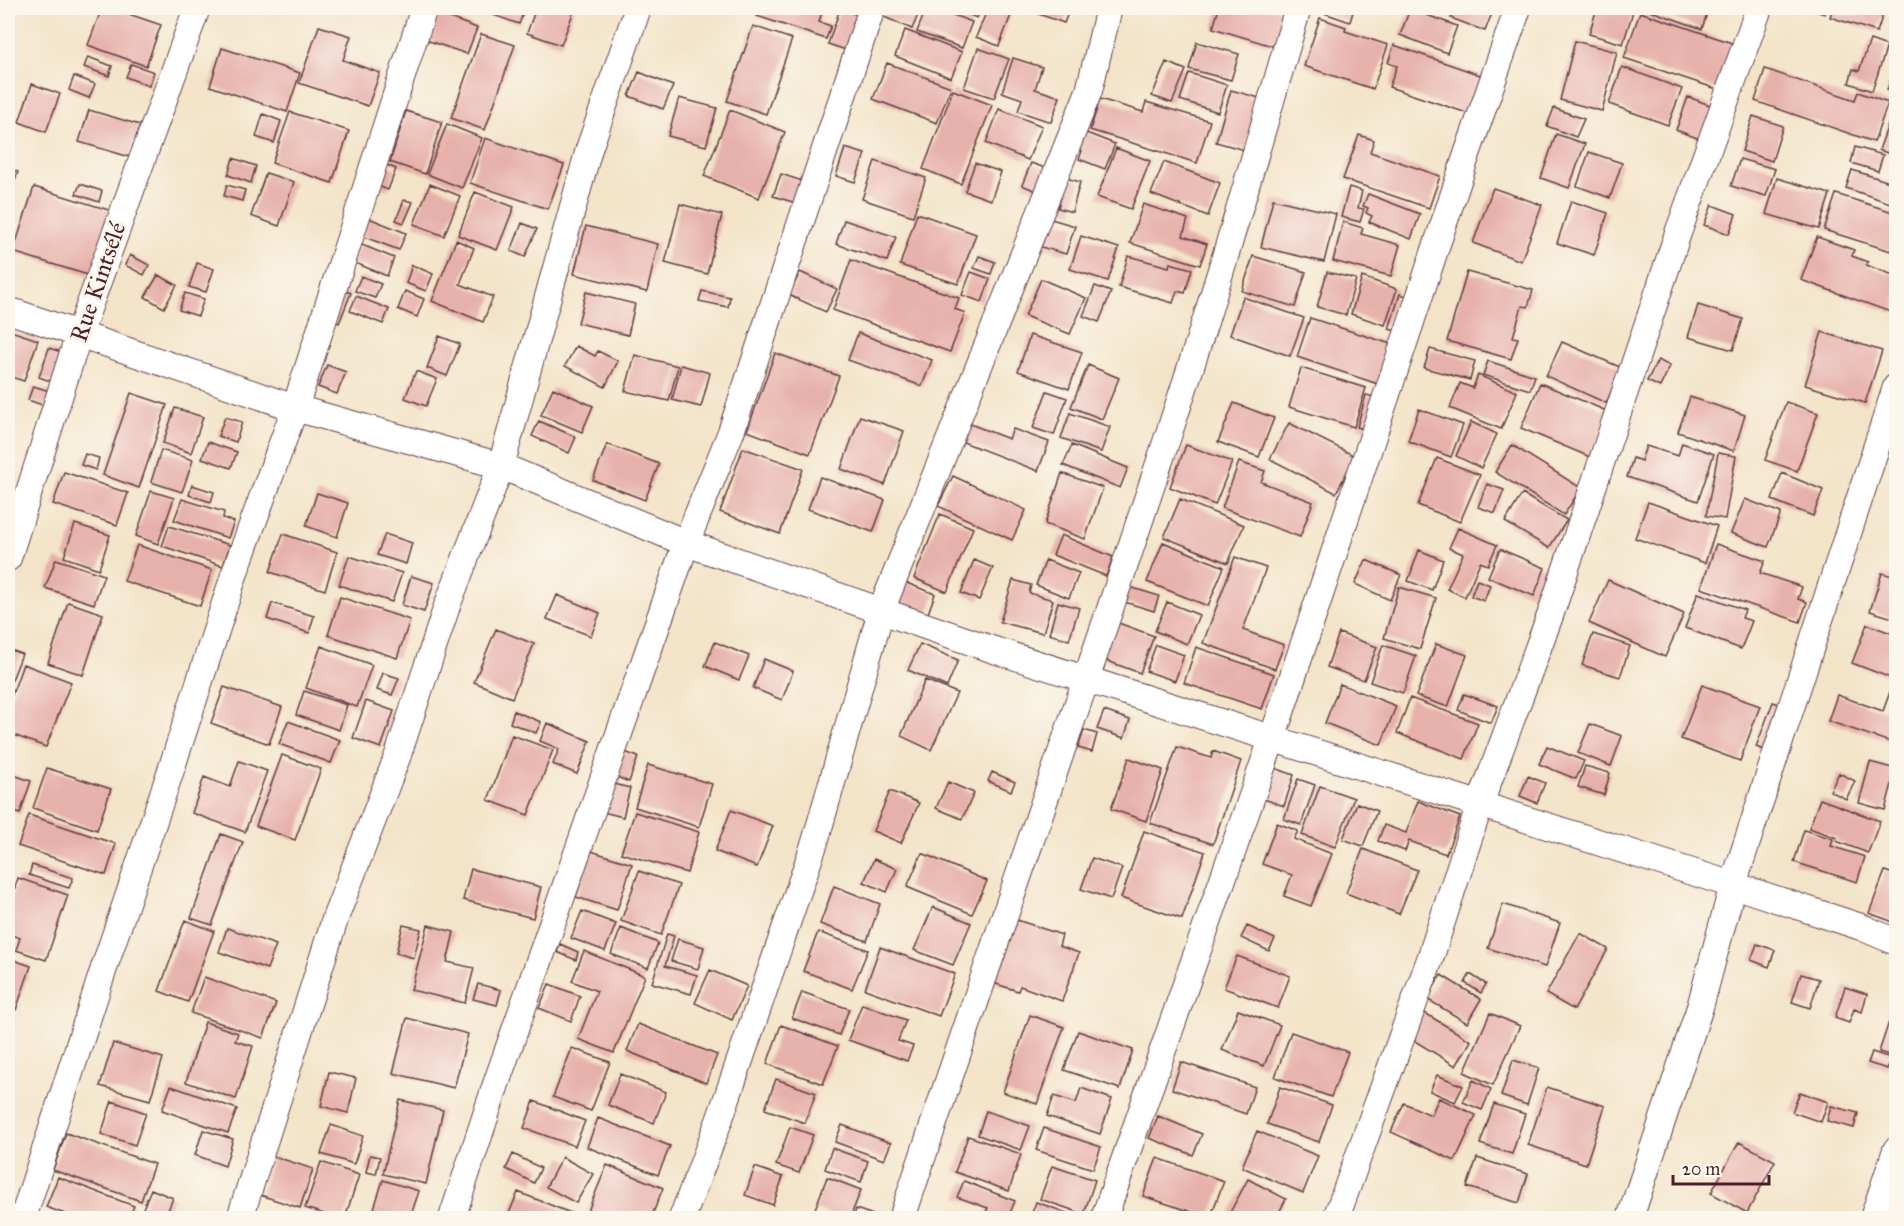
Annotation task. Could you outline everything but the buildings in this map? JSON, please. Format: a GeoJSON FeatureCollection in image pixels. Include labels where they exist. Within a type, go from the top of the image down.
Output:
{"type":"FeatureCollection","features":[{"type":"Feature","properties":{"kind":"street","name":"Rue Kintsélé"},"geometry":{"type":"LineString","coordinates":[[8,558],[79,334],[197,8]]}},
{"type":"Feature","properties":{"kind":"street"},"geometry":{"type":"LineString","coordinates":[[23,1218],[236,569],[295,408],[424,8]]}},
{"type":"Feature","properties":{"kind":"street"},"geometry":{"type":"LineString","coordinates":[[240,1218],[336,916],[398,755],[447,606],[501,466],[589,149],[638,8]]}},
{"type":"Feature","properties":{"kind":"street"},"geometry":{"type":"LineString","coordinates":[[453,1218],[497,1081],[686,543],[730,432],[872,8]]}},
{"type":"Feature","properties":{"kind":"street"},"geometry":{"type":"LineString","coordinates":[[682,1218],[719,1121],[815,842],[880,611],[1089,91],[1108,8]]}},
{"type":"Feature","properties":{"kind":"street"},"geometry":{"type":"LineString","coordinates":[[902,1218],[1175,416],[1298,8]]}},
{"type":"Feature","properties":{"kind":"street"},"geometry":{"type":"LineString","coordinates":[[1104,1218],[1272,739],[1518,8]]}},
{"type":"Feature","properties":{"kind":"street"},"geometry":{"type":"LineString","coordinates":[[1336,1218],[1430,959],[1480,804],[1551,613],[1678,233],[1759,8]]}},
{"type":"Feature","properties":{"kind":"street"},"geometry":{"type":"LineString","coordinates":[[8,310],[295,408],[501,466],[686,543],[880,611],[1272,739],[1733,885],[1861,927],[1896,942]]}},
{"type":"Feature","properties":{"kind":"street"},"geometry":{"type":"LineString","coordinates":[[1630,1218],[1700,1007],[1733,885],[1896,387]]}},
{"type":"Feature","properties":{"kind":"street"},"geometry":{"type":"LineString","coordinates":[[1873,1218],[1896,1150]]}}]}
